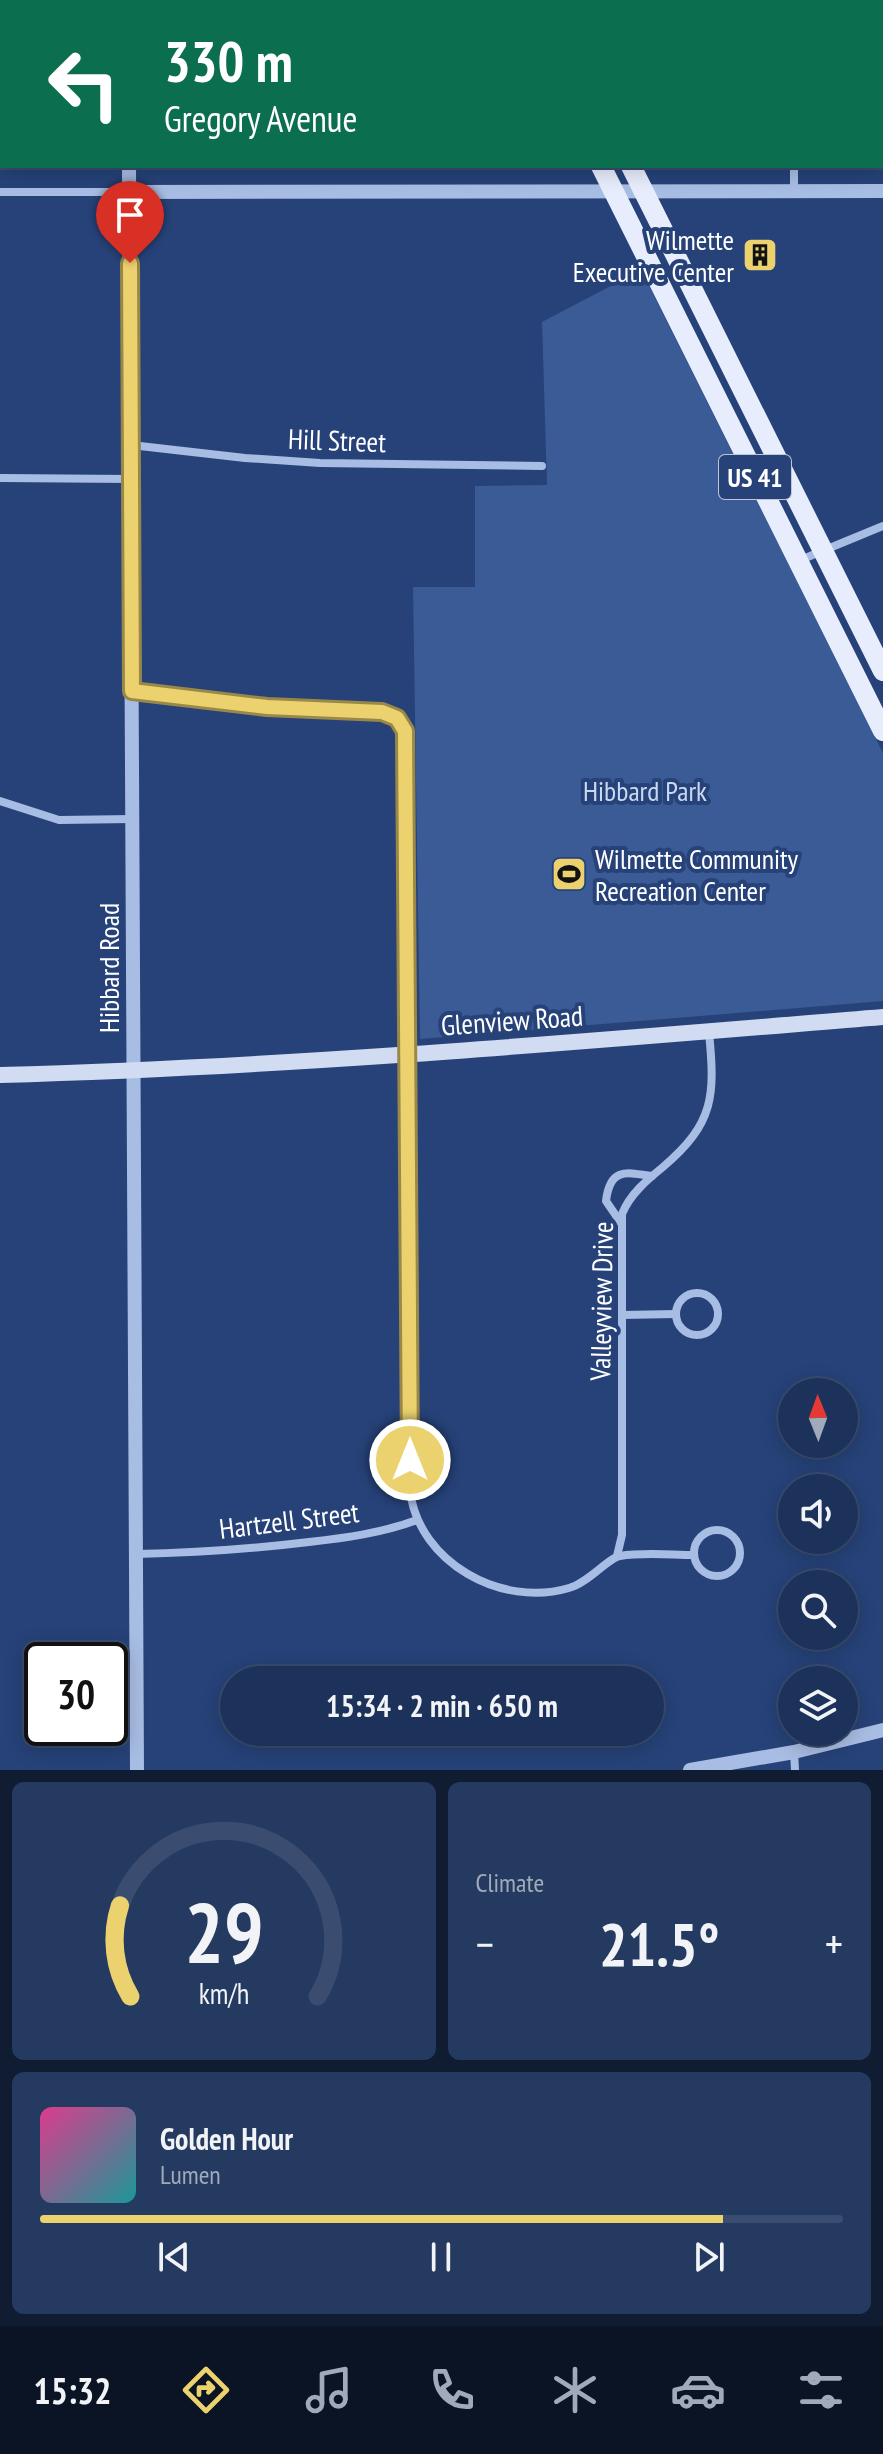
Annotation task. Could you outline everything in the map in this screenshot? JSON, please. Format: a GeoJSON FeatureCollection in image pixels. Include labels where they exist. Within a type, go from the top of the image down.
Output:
{"type":"FeatureCollection","features":[{"type":"Feature","properties":{"kind":"main road","name":"US 41"},"geometry":{"type":"LineString","coordinates":[[602,168],[883,731]]}},
{"type":"Feature","properties":{"kind":"main road","name":"US 41"},"geometry":{"type":"LineString","coordinates":[[632,168],[883,671]]}},
{"type":"Feature","properties":{"kind":"main road","name":"Glenview Road"},"geometry":{"type":"LineString","coordinates":[[0,1075],[134,1072],[883,1017]]}},
{"type":"Feature","properties":{"kind":"street","name":"Hibbard Road"},"geometry":{"type":"LineString","coordinates":[[129,168],[137,1770]]}},
{"type":"Feature","properties":{"kind":"street"},"geometry":{"type":"LineString","coordinates":[[794,168],[794,191]]}},
{"type":"Feature","properties":{"kind":"street"},"geometry":{"type":"LineString","coordinates":[[0,192],[883,191]]}},
{"type":"Feature","properties":{"kind":"street","name":"Hill Street"},"geometry":{"type":"LineString","coordinates":[[131,445],[320,463],[542,466]]}},
{"type":"Feature","properties":{"kind":"street"},"geometry":{"type":"LineString","coordinates":[[0,478],[131,479]]}},
{"type":"Feature","properties":{"kind":"street"},"geometry":{"type":"LineString","coordinates":[[798,562],[883,526]]}},
{"type":"Feature","properties":{"kind":"street"},"geometry":{"type":"LineString","coordinates":[[132,691],[267,707],[382,712],[397,718],[402,724],[407,739],[410,1491],[417,1520],[454,1566],[487,1584],[508,1591],[530,1593],[571,1588],[588,1580],[617,1556],[694,1555]]}},
{"type":"Feature","properties":{"kind":"street"},"geometry":{"type":"LineString","coordinates":[[0,801],[48,819],[133,819]]}},
{"type":"Feature","properties":{"kind":"street","name":"Valleyview Drive"},"geometry":{"type":"LineString","coordinates":[[617,1556],[622,1535],[621,1223],[626,1203],[685,1145],[699,1129],[706,1114],[713,1084],[709,1031]]}},
{"type":"Feature","properties":{"kind":"street"},"geometry":{"type":"LineString","coordinates":[[621,1223],[606,1201],[608,1185],[615,1176],[628,1172],[652,1176]]}},
{"type":"Feature","properties":{"kind":"street"},"geometry":{"type":"LineString","coordinates":[[700,1293],[713,1300],[718,1313],[710,1331],[697,1335],[680,1326],[676,1314],[686,1295],[700,1293]]}},
{"type":"Feature","properties":{"kind":"street"},"geometry":{"type":"LineString","coordinates":[[622,1315],[676,1314]]}},
{"type":"Feature","properties":{"kind":"street","name":"Hartzell Street"},"geometry":{"type":"LineString","coordinates":[[136,1554],[227,1551],[340,1538],[396,1528],[417,1520]]}},
{"type":"Feature","properties":{"kind":"street"},"geometry":{"type":"LineString","coordinates":[[719,1531],[733,1537],[740,1551],[737,1565],[719,1576],[700,1568],[694,1555],[695,1547],[704,1534],[719,1531]]}},
{"type":"Feature","properties":{"kind":"street"},"geometry":{"type":"LineString","coordinates":[[690,1770],[794,1752],[883,1730]]}},
{"type":"Feature","properties":{"kind":"street"},"geometry":{"type":"LineString","coordinates":[[794,1752],[795,1770]]}},
{"type":"Feature","properties":{"kind":"green space","name":"Hibbard Park"},"geometry":{"type":"Polygon","coordinates":[[[641,270],[883,753],[883,1001],[420,1039],[413,587],[475,587],[475,486],[547,485],[542,322],[641,270]]]}},
{"type":"Feature","properties":{"kind":"place","name":"Wilmette Executive Center"},"geometry":{"type":"Point","coordinates":[760,255]}},
{"type":"Feature","properties":{"kind":"place","name":"Wilmette Community Recreation Center"},"geometry":{"type":"Point","coordinates":[569,874]}},
{"type":"Feature","properties":{"kind":"route"},"geometry":{"type":"LineString","coordinates":[[130,263],[132,691],[267,707],[382,712],[397,718],[407,739],[410,1460]]}}]}
